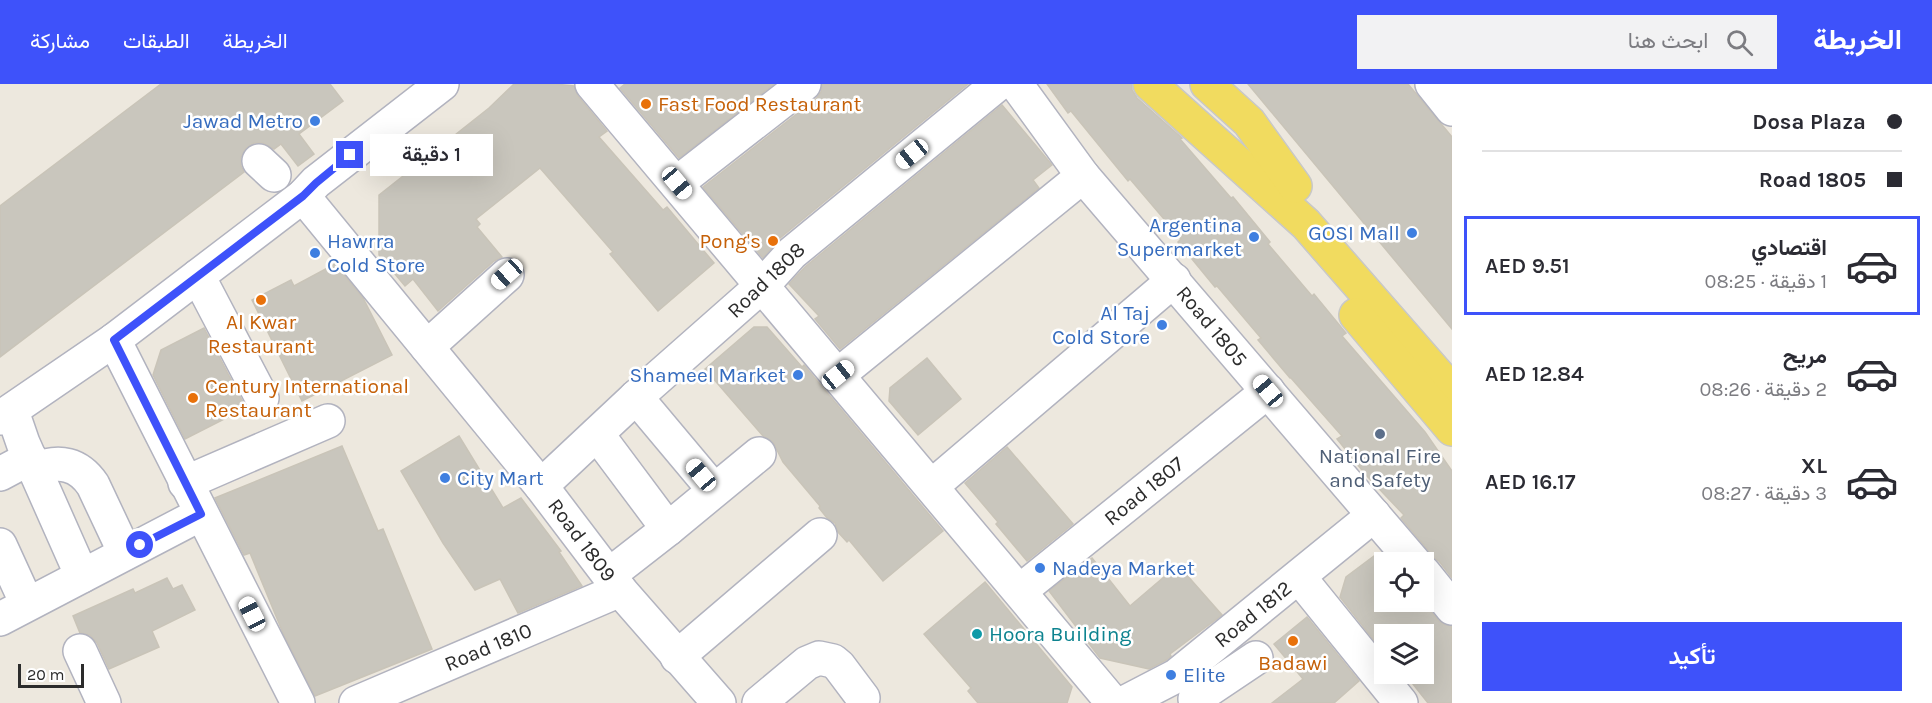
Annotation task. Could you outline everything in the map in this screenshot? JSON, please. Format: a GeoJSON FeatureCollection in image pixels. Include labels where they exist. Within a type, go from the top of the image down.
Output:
{"type":"FeatureCollection","features":[{"type":"Feature","properties":{"kind":"main road"},"geometry":{"type":"LineString","coordinates":[[1150,84],[1306,224],[1452,391]]}},
{"type":"Feature","properties":{"kind":"main road"},"geometry":{"type":"LineString","coordinates":[[1174,84],[1248,150],[1295,186]]}},
{"type":"Feature","properties":{"kind":"main road"},"geometry":{"type":"LineString","coordinates":[[1207,84],[1248,122],[1295,186],[1452,371]]}},
{"type":"Feature","properties":{"kind":"main road"},"geometry":{"type":"LineString","coordinates":[[1237,162],[1290,237],[1452,429]]}},
{"type":"Feature","properties":{"kind":"street"},"geometry":{"type":"LineString","coordinates":[[677,183],[804,84]]}},
{"type":"Feature","properties":{"kind":"street","name":"Road 1808"},"geometry":{"type":"LineString","coordinates":[[541,486],[636,397],[762,285],[792,253],[998,84]]}},
{"type":"Feature","properties":{"kind":"street","name":"Road 1805"},"geometry":{"type":"LineString","coordinates":[[1016,84],[1083,176],[1405,552]]}},
{"type":"Feature","properties":{"kind":"street"},"geometry":{"type":"LineString","coordinates":[[1432,84],[1452,109]]}},
{"type":"Feature","properties":{"kind":"street"},"geometry":{"type":"LineString","coordinates":[[605,88],[677,183],[1113,703]]}},
{"type":"Feature","properties":{"kind":"street"},"geometry":{"type":"LineString","coordinates":[[82,576],[32,464],[6,414],[114,340],[303,196],[422,90]]}},
{"type":"Feature","properties":{"kind":"street"},"geometry":{"type":"LineString","coordinates":[[838,375],[1083,176]]}},
{"type":"Feature","properties":{"kind":"street","name":"Road 1809"},"geometry":{"type":"LineString","coordinates":[[303,196],[541,486],[615,583],[719,703]]}},
{"type":"Feature","properties":{"kind":"street"},"geometry":{"type":"LineString","coordinates":[[427,347],[507,274]]}},
{"type":"Feature","properties":{"kind":"street"},"geometry":{"type":"LineString","coordinates":[[198,276],[262,398]]}},
{"type":"Feature","properties":{"kind":"street"},"geometry":{"type":"LineString","coordinates":[[932,486],[1174,280]]}},
{"type":"Feature","properties":{"kind":"street"},"geometry":{"type":"LineString","coordinates":[[114,340],[201,514],[253,590],[298,703]]}},
{"type":"Feature","properties":{"kind":"street","name":"Road 1807"},"geometry":{"type":"LineString","coordinates":[[1020,591],[1268,391]]}},
{"type":"Feature","properties":{"kind":"street"},"geometry":{"type":"LineString","coordinates":[[636,397],[714,490]]}},
{"type":"Feature","properties":{"kind":"street"},"geometry":{"type":"LineString","coordinates":[[185,483],[328,422]]}},
{"type":"Feature","properties":{"kind":"street"},"geometry":{"type":"LineString","coordinates":[[597,434],[668,529]]}},
{"type":"Feature","properties":{"kind":"street","name":"Road 1810"},"geometry":{"type":"LineString","coordinates":[[356,703],[426,662],[615,583],[668,529],[759,454]]}},
{"type":"Feature","properties":{"kind":"street"},"geometry":{"type":"LineString","coordinates":[[0,474],[32,464],[68,464],[78,469],[93,485],[125,553]]}},
{"type":"Feature","properties":{"kind":"street"},"geometry":{"type":"LineString","coordinates":[[0,545],[14,612],[201,514]]}},
{"type":"Feature","properties":{"kind":"street","name":"Road 1812"},"geometry":{"type":"LineString","coordinates":[[1124,703],[1189,693],[1299,577],[1374,515]]}},
{"type":"Feature","properties":{"kind":"street"},"geometry":{"type":"LineString","coordinates":[[677,657],[820,535]]}},
{"type":"Feature","properties":{"kind":"street"},"geometry":{"type":"LineString","coordinates":[[1299,577],[1401,703]]}},
{"type":"Feature","properties":{"kind":"street"},"geometry":{"type":"LineString","coordinates":[[1434,586],[1452,608]]}},
{"type":"Feature","properties":{"kind":"street"},"geometry":{"type":"LineString","coordinates":[[80,651],[104,703]]}},
{"type":"Feature","properties":{"kind":"street"},"geometry":{"type":"LineString","coordinates":[[759,703],[807,663],[819,658],[833,661],[839,666],[863,698]]}},
{"type":"Feature","properties":{"kind":"street"},"geometry":{"type":"LineString","coordinates":[[1189,693],[1256,658]]}},
{"type":"Feature","properties":{"kind":"building"},"geometry":{"type":"Polygon","coordinates":[[[161,84],[330,84],[343,101],[299,134],[314,154],[298,166],[281,144],[274,149],[263,143],[254,143],[246,148],[241,157],[244,172],[0,357],[0,206],[161,84]]]}},
{"type":"Feature","properties":{"kind":"building"},"geometry":{"type":"Polygon","coordinates":[[[514,84],[574,86],[578,96],[607,131],[599,137],[663,210],[667,207],[714,263],[658,311],[610,254],[613,252],[540,168],[476,219],[480,224],[477,227],[502,257],[494,261],[438,311],[413,279],[405,286],[379,255],[379,195],[489,108],[514,84]]]}},
{"type":"Feature","properties":{"kind":"building"},"geometry":{"type":"Polygon","coordinates":[[[625,84],[774,84],[679,158],[620,88],[625,84]]]}},
{"type":"Feature","properties":{"kind":"building"},"geometry":{"type":"Polygon","coordinates":[[[822,84],[968,84],[780,238],[763,258],[703,187],[816,99],[821,92],[822,84]]]}},
{"type":"Feature","properties":{"kind":"building"},"geometry":{"type":"Polygon","coordinates":[[[1047,84],[1132,84],[1132,90],[1137,98],[1182,138],[1180,139],[1231,198],[1233,197],[1270,242],[1268,244],[1312,296],[1314,294],[1346,333],[1342,336],[1425,432],[1452,471],[1452,578],[1434,558],[1434,552],[1429,552],[1401,518],[1404,515],[1366,475],[1337,439],[1342,436],[1290,378],[1258,340],[1261,338],[1178,242],[1181,239],[1130,179],[1128,181],[1071,111],[1068,113],[1047,84]]]}},
{"type":"Feature","properties":{"kind":"building","name":"GOSI Mall"},"geometry":{"type":"Polygon","coordinates":[[[1248,84],[1408,84],[1452,137],[1452,329],[1248,84]]]}},
{"type":"Feature","properties":{"kind":"building"},"geometry":{"type":"Polygon","coordinates":[[[1002,105],[1052,165],[1033,180],[1039,188],[840,349],[815,319],[819,316],[789,284],[805,267],[1002,105]]]}},
{"type":"Feature","properties":{"kind":"building"},"geometry":{"type":"Polygon","coordinates":[[[335,264],[363,298],[392,355],[302,401],[252,300],[291,280],[294,286],[335,264]]]}},
{"type":"Feature","properties":{"kind":"building"},"geometry":{"type":"Polygon","coordinates":[[[754,327],[767,327],[802,367],[804,365],[943,531],[883,581],[849,540],[847,542],[838,532],[835,523],[827,518],[819,508],[820,506],[783,462],[773,442],[763,436],[705,369],[754,327]]]}},
{"type":"Feature","properties":{"kind":"building"},"geometry":{"type":"Polygon","coordinates":[[[204,328],[246,408],[185,439],[153,375],[161,350],[204,328]]]}},
{"type":"Feature","properties":{"kind":"building"},"geometry":{"type":"Polygon","coordinates":[[[927,358],[961,399],[918,435],[889,401],[890,388],[927,358]]]}},
{"type":"Feature","properties":{"kind":"building"},"geometry":{"type":"Polygon","coordinates":[[[459,436],[503,508],[521,498],[561,551],[559,552],[582,586],[518,613],[500,579],[475,590],[443,543],[401,471],[459,436]]]}},
{"type":"Feature","properties":{"kind":"building"},"geometry":{"type":"Polygon","coordinates":[[[342,446],[378,531],[383,529],[432,649],[315,696],[283,633],[250,553],[244,555],[215,498],[342,446]]]}},
{"type":"Feature","properties":{"kind":"building"},"geometry":{"type":"Polygon","coordinates":[[[1007,447],[1073,524],[1027,561],[965,483],[1007,447]]]}},
{"type":"Feature","properties":{"kind":"building"},"geometry":{"type":"Polygon","coordinates":[[[1374,556],[1374,612],[1431,612],[1445,625],[1452,626],[1452,703],[1428,703],[1413,684],[1434,684],[1434,624],[1374,624],[1374,640],[1340,597],[1346,577],[1374,556]]]}},
{"type":"Feature","properties":{"kind":"building"},"geometry":{"type":"Polygon","coordinates":[[[1092,558],[1130,606],[1178,565],[1222,615],[1170,654],[1171,656],[1166,660],[1149,669],[1100,658],[1049,591],[1092,558]]]}},
{"type":"Feature","properties":{"kind":"building"},"geometry":{"type":"Polygon","coordinates":[[[167,578],[173,589],[182,585],[195,610],[152,631],[159,647],[109,669],[97,643],[90,635],[80,633],[73,616],[133,589],[135,593],[167,578]]]}},
{"type":"Feature","properties":{"kind":"building"},"geometry":{"type":"Polygon","coordinates":[[[985,582],[1072,687],[1067,703],[978,703],[968,691],[971,688],[924,634],[985,582]]]}},
{"type":"Feature","properties":{"kind":"building"},"geometry":{"type":"Polygon","coordinates":[[[1307,617],[1359,681],[1334,703],[1272,703],[1303,679],[1274,644],[1307,617]]]}},
{"type":"Feature","properties":{"kind":"place","name":"Fast Food Restaurant"},"geometry":{"type":"Point","coordinates":[646,104]}},
{"type":"Feature","properties":{"kind":"place","name":"Jawad Metro"},"geometry":{"type":"Point","coordinates":[315,121]}},
{"type":"Feature","properties":{"kind":"place","name":"GOSI Mall"},"geometry":{"type":"Point","coordinates":[1412,233]}},
{"type":"Feature","properties":{"kind":"place","name":"Argentina Supermarket"},"geometry":{"type":"Point","coordinates":[1254,237]}},
{"type":"Feature","properties":{"kind":"place","name":"Pong's"},"geometry":{"type":"Point","coordinates":[773,241]}},
{"type":"Feature","properties":{"kind":"place","name":"Hawrra Cold Store"},"geometry":{"type":"Point","coordinates":[315,253]}},
{"type":"Feature","properties":{"kind":"place","name":"Al Kwar Restaurant"},"geometry":{"type":"Point","coordinates":[261,300]}},
{"type":"Feature","properties":{"kind":"place","name":"Al Taj Cold Store"},"geometry":{"type":"Point","coordinates":[1162,325]}},
{"type":"Feature","properties":{"kind":"place","name":"Shameel Market"},"geometry":{"type":"Point","coordinates":[798,375]}},
{"type":"Feature","properties":{"kind":"place","name":"Century International Restaurant"},"geometry":{"type":"Point","coordinates":[193,398]}},
{"type":"Feature","properties":{"kind":"place","name":"National Fire and Safety"},"geometry":{"type":"Point","coordinates":[1380,434]}},
{"type":"Feature","properties":{"kind":"place","name":"City Mart"},"geometry":{"type":"Point","coordinates":[445,478]}},
{"type":"Feature","properties":{"kind":"place","name":"Nadeya Market"},"geometry":{"type":"Point","coordinates":[1040,568]}},
{"type":"Feature","properties":{"kind":"place","name":"Hoora Building"},"geometry":{"type":"Point","coordinates":[977,634]}},
{"type":"Feature","properties":{"kind":"place","name":"Badawi"},"geometry":{"type":"Point","coordinates":[1293,641]}},
{"type":"Feature","properties":{"kind":"place","name":"Elite"},"geometry":{"type":"Point","coordinates":[1171,675]}},
{"type":"Feature","properties":{"kind":"route"},"geometry":{"type":"LineString","coordinates":[[140,545],[201,514],[114,340],[303,196],[350,155]]}}]}
